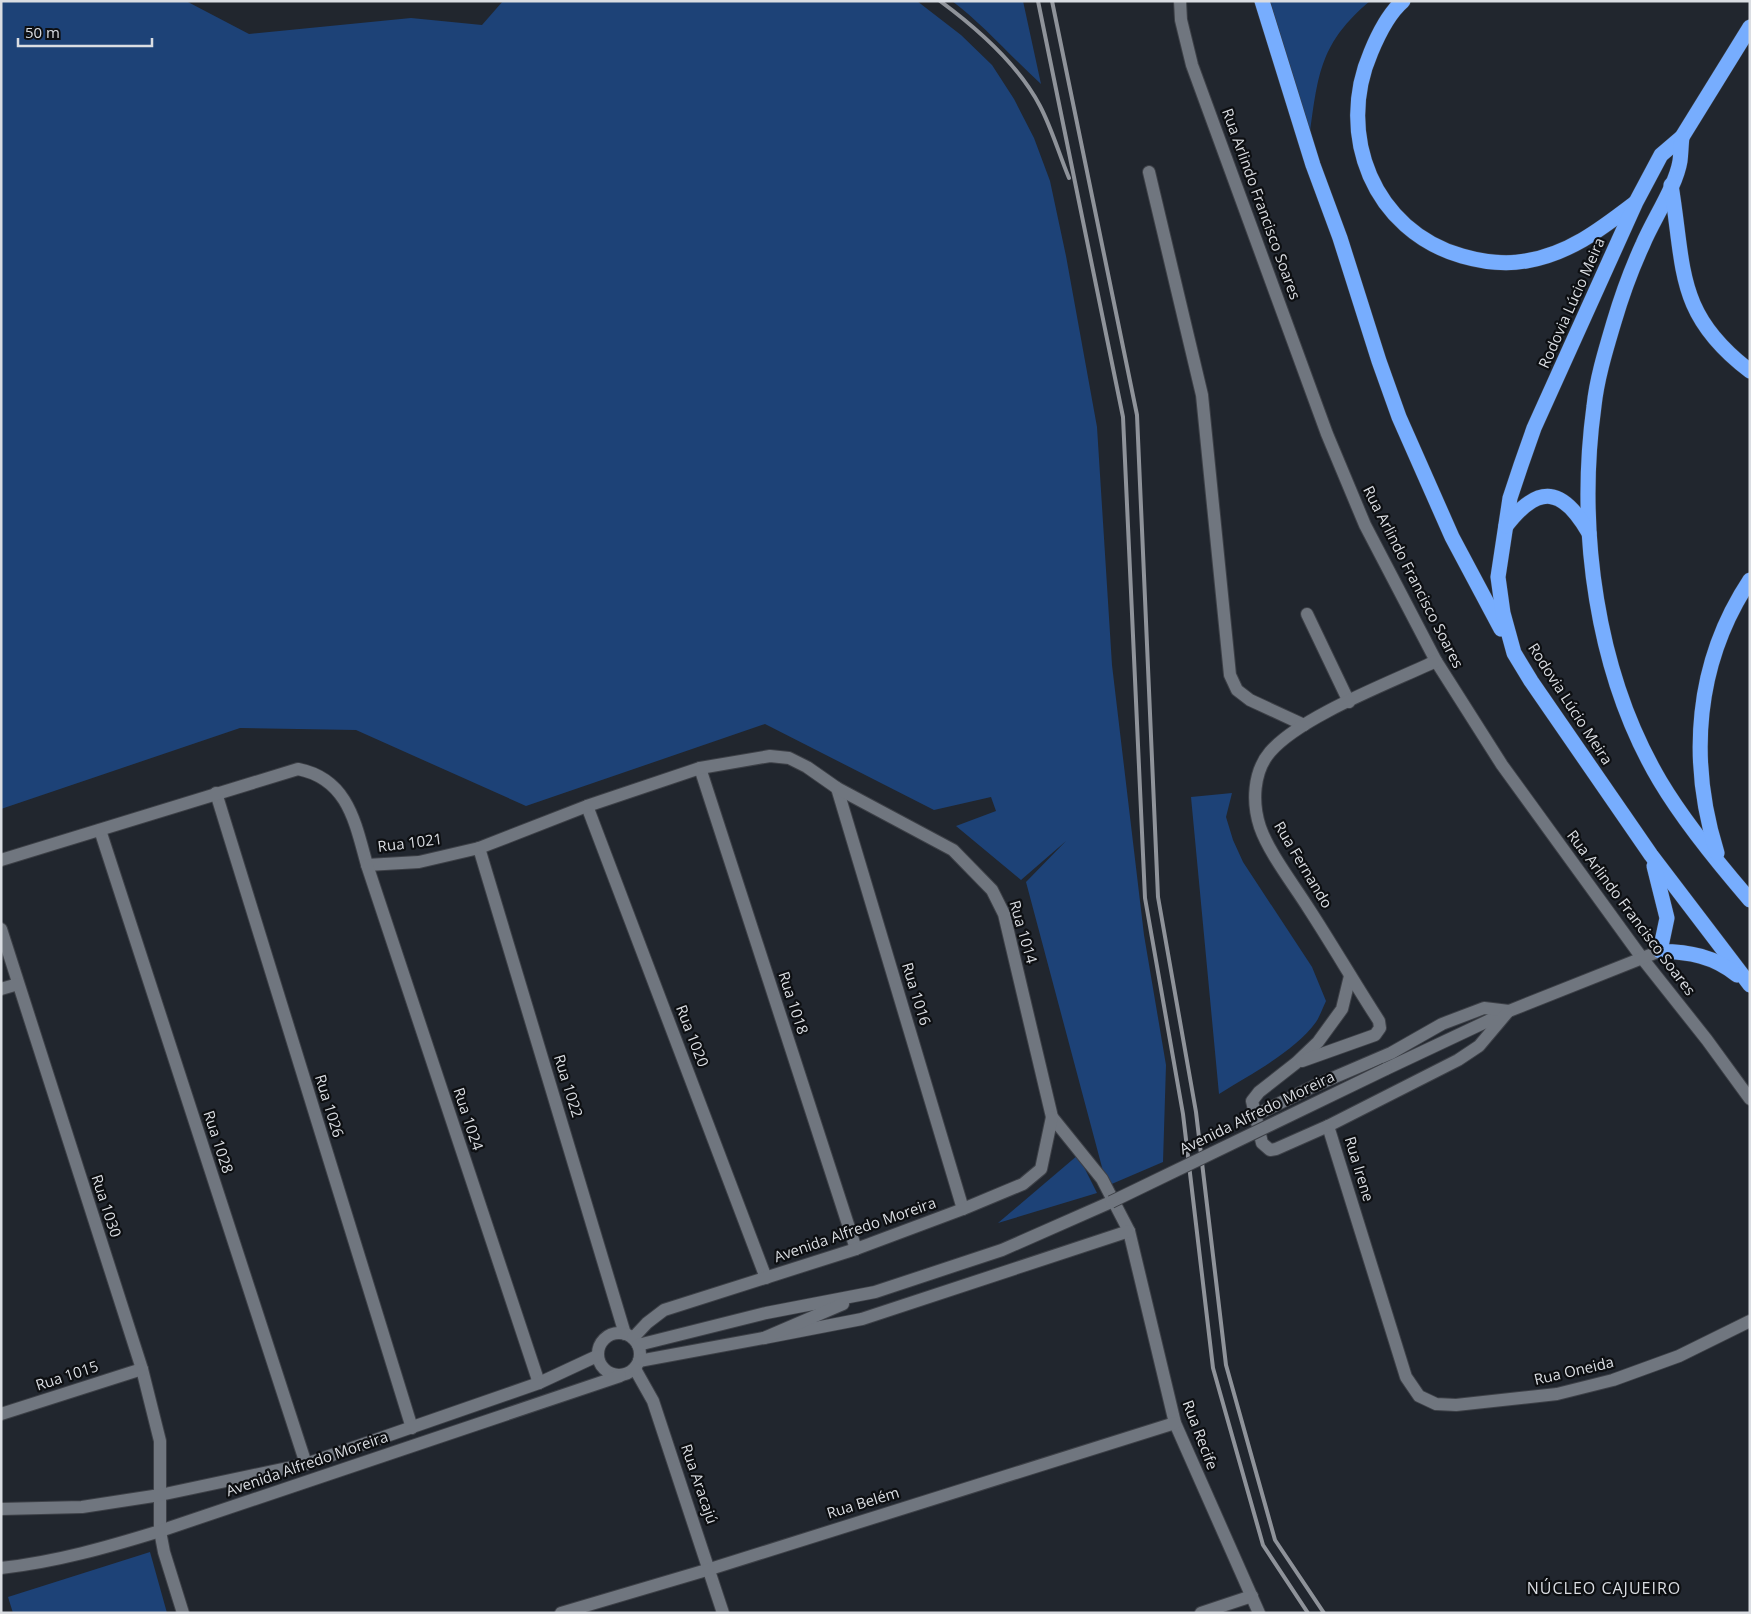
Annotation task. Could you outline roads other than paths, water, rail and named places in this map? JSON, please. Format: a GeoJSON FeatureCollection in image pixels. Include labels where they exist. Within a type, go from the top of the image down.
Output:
{"type":"FeatureCollection","features":[{"type":"Feature","properties":{"kind":"highway"},"geometry":{"type":"LineString","coordinates":[[1262,1],[1313,165],[1340,238],[1399,417],[1452,537],[1514,653]]}},
{"type":"Feature","properties":{"kind":"highway"},"geometry":{"type":"LineString","coordinates":[[1403,1],[1377,37],[1366,63],[1358,96],[1358,132],[1365,163],[1374,185],[1403,225],[1421,239],[1446,252],[1473,260],[1501,264],[1526,261],[1576,245],[1636,202]]}},
{"type":"Feature","properties":{"kind":"highway","name":"Rodovia Lúcio Meira"},"geometry":{"type":"LineString","coordinates":[[1750,27],[1682,137],[1661,155],[1636,202],[1534,428],[1510,498],[1498,577],[1503,613],[1514,653],[1531,681],[1651,855],[1750,985]]}},
{"type":"Feature","properties":{"kind":"highway","name":"Rodovia Lúcio Meira"},"geometry":{"type":"LineString","coordinates":[[1682,137],[1680,163],[1623,291],[1608,344],[1594,405],[1590,460],[1589,535],[1600,623],[1620,695],[1639,741],[1661,782],[1721,867],[1750,900]]}},
{"type":"Feature","properties":{"kind":"highway"},"geometry":{"type":"LineString","coordinates":[[1671,185],[1678,226],[1680,261],[1688,292],[1697,315],[1712,337],[1729,356],[1750,371]]}},
{"type":"Feature","properties":{"kind":"highway"},"geometry":{"type":"LineString","coordinates":[[1504,528],[1529,502],[1542,496],[1550,495],[1564,501],[1575,511],[1589,535]]}},
{"type":"Feature","properties":{"kind":"highway"},"geometry":{"type":"LineString","coordinates":[[1721,867],[1707,820],[1700,778],[1699,729],[1704,698],[1720,641],[1737,601],[1750,580]]}},
{"type":"Feature","properties":{"kind":"highway"},"geometry":{"type":"LineString","coordinates":[[1651,855],[1665,903],[1667,918],[1660,951],[1696,954],[1729,969],[1750,985]]}},
{"type":"Feature","properties":{"kind":"street","name":"Rua Arlindo Francisco Soares"},"geometry":{"type":"LineString","coordinates":[[1180,1],[1181,20],[1192,65],[1327,434],[1365,524],[1436,662],[1502,765],[1642,958],[1707,1040],[1750,1099]]}},
{"type":"Feature","properties":{"kind":"street"},"geometry":{"type":"LineString","coordinates":[[1149,172],[1202,396],[1230,675],[1236,690],[1250,700],[1304,725]]}},
{"type":"Feature","properties":{"kind":"street"},"geometry":{"type":"LineString","coordinates":[[1307,614],[1349,702]]}},
{"type":"Feature","properties":{"kind":"street","name":"Rua Fernando"},"geometry":{"type":"LineString","coordinates":[[1296,1063],[1375,1035],[1380,1028],[1380,1021],[1350,976],[1260,828],[1255,786],[1260,769],[1270,752],[1304,725],[1436,662]]}},
{"type":"Feature","properties":{"kind":"street","name":"Rua 1014"},"geometry":{"type":"LineString","coordinates":[[700,768],[770,756],[789,758],[807,767],[837,788],[953,850],[992,890],[1004,914],[1052,1117],[1102,1179],[1129,1231]]}},
{"type":"Feature","properties":{"kind":"street","name":"Rua 1021"},"geometry":{"type":"LineString","coordinates":[[1,860],[298,769],[315,773],[329,781],[343,797],[355,824],[367,865],[419,862],[479,848],[587,806],[700,768]]}},
{"type":"Feature","properties":{"kind":"street","name":"Rua 1018"},"geometry":{"type":"LineString","coordinates":[[700,768],[856,1249]]}},
{"type":"Feature","properties":{"kind":"street","name":"Rua 1016"},"geometry":{"type":"LineString","coordinates":[[837,788],[963,1209]]}},
{"type":"Feature","properties":{"kind":"street","name":"Rua 1026"},"geometry":{"type":"LineString","coordinates":[[216,793],[412,1428]]}},
{"type":"Feature","properties":{"kind":"street","name":"Rua 1020"},"geometry":{"type":"LineString","coordinates":[[587,806],[766,1278]]}},
{"type":"Feature","properties":{"kind":"street","name":"Rua 1028"},"geometry":{"type":"LineString","coordinates":[[100,830],[306,1464]]}},
{"type":"Feature","properties":{"kind":"street","name":"Rua 1022"},"geometry":{"type":"LineString","coordinates":[[479,848],[632,1339]]}},
{"type":"Feature","properties":{"kind":"street","name":"Rua 1024"},"geometry":{"type":"LineString","coordinates":[[367,865],[538,1383]]}},
{"type":"Feature","properties":{"kind":"street","name":"Rua 1030"},"geometry":{"type":"LineString","coordinates":[[1,929],[142,1369],[160,1441],[160,1531],[164,1552],[183,1613]]}},
{"type":"Feature","properties":{"kind":"street","name":"Avenida Alfredo Moreira"},"geometry":{"type":"LineString","coordinates":[[764,1338],[869,1294],[1002,1250],[1054,1228],[1509,1011],[1660,951]]}},
{"type":"Feature","properties":{"kind":"street","name":"Rua Irene"},"geometry":{"type":"LineString","coordinates":[[1350,976],[1342,1008],[1332,1025],[1318,1042],[1296,1063],[1254,1097],[1252,1101],[1262,1143],[1270,1150],[1328,1126],[1406,1377]]}},
{"type":"Feature","properties":{"kind":"street"},"geometry":{"type":"LineString","coordinates":[[1,989],[18,984]]}},
{"type":"Feature","properties":{"kind":"street"},"geometry":{"type":"LineString","coordinates":[[1256,1115],[1314,1086],[1390,1053],[1442,1024],[1484,1008],[1509,1011]]}},
{"type":"Feature","properties":{"kind":"street"},"geometry":{"type":"LineString","coordinates":[[1328,1126],[1458,1060],[1480,1046],[1509,1011]]}},
{"type":"Feature","properties":{"kind":"street","name":"Avenida Alfredo Moreira"},"geometry":{"type":"LineString","coordinates":[[632,1339],[647,1322],[664,1310],[856,1249],[963,1209],[1023,1184],[1041,1168],[1052,1117]]}},
{"type":"Feature","properties":{"kind":"street","name":"Avenida Alfredo Moreira"},"geometry":{"type":"LineString","coordinates":[[637,1365],[862,1319],[1129,1231]]}},
{"type":"Feature","properties":{"kind":"street","name":"Rua Recife"},"geometry":{"type":"LineString","coordinates":[[1129,1231],[1175,1423],[1259,1613]]}},
{"type":"Feature","properties":{"kind":"street","name":"Avenida Alfredo Moreira"},"geometry":{"type":"LineString","coordinates":[[632,1339],[869,1294]]}},
{"type":"Feature","properties":{"kind":"street","name":"Rua Oneida"},"geometry":{"type":"LineString","coordinates":[[1406,1377],[1419,1396],[1436,1404],[1456,1405],[1557,1394],[1613,1380],[1679,1356],[1750,1321]]}},
{"type":"Feature","properties":{"kind":"street"},"geometry":{"type":"LineString","coordinates":[[609,1335],[632,1339],[640,1353],[637,1365],[620,1376],[604,1371],[597,1356],[602,1340],[609,1335]]}},
{"type":"Feature","properties":{"kind":"street","name":"Avenida Alfredo Moreira"},"geometry":{"type":"LineString","coordinates":[[1,1509],[82,1507],[160,1495],[306,1464],[538,1383],[597,1356]]}},
{"type":"Feature","properties":{"kind":"street","name":"Rua Aracajú"},"geometry":{"type":"LineString","coordinates":[[637,1365],[653,1401],[710,1568],[723,1613]]}},
{"type":"Feature","properties":{"kind":"street","name":"Rua 1015"},"geometry":{"type":"LineString","coordinates":[[1,1414],[142,1369]]}},
{"type":"Feature","properties":{"kind":"street","name":"Avenida Alfredo Moreira"},"geometry":{"type":"LineString","coordinates":[[1,1568],[34,1564],[94,1551],[160,1531],[620,1376]]}},
{"type":"Feature","properties":{"kind":"street","name":"Rua Belém"},"geometry":{"type":"LineString","coordinates":[[561,1613],[1175,1423]]}},
{"type":"Feature","properties":{"kind":"street"},"geometry":{"type":"LineString","coordinates":[[1201,1613],[1252,1596]]}},
{"type":"Feature","properties":{"kind":"railway"},"geometry":{"type":"LineString","coordinates":[[940,1],[983,35],[1009,62],[1031,91],[1052,133],[1069,178]]}},
{"type":"Feature","properties":{"kind":"railway"},"geometry":{"type":"LineString","coordinates":[[1038,1],[1123,417],[1145,898],[1183,1114],[1213,1368],[1263,1545],[1308,1613]]}},
{"type":"Feature","properties":{"kind":"railway"},"geometry":{"type":"LineString","coordinates":[[1052,1],[1137,415],[1158,897],[1196,1112],[1226,1365],[1275,1540],[1324,1613]]}},
{"type":"Feature","properties":{"kind":"district","name":"NÚCLEO CAJUEIRO"},"geometry":{"type":"Point","coordinates":[1604,1588]}}]}
